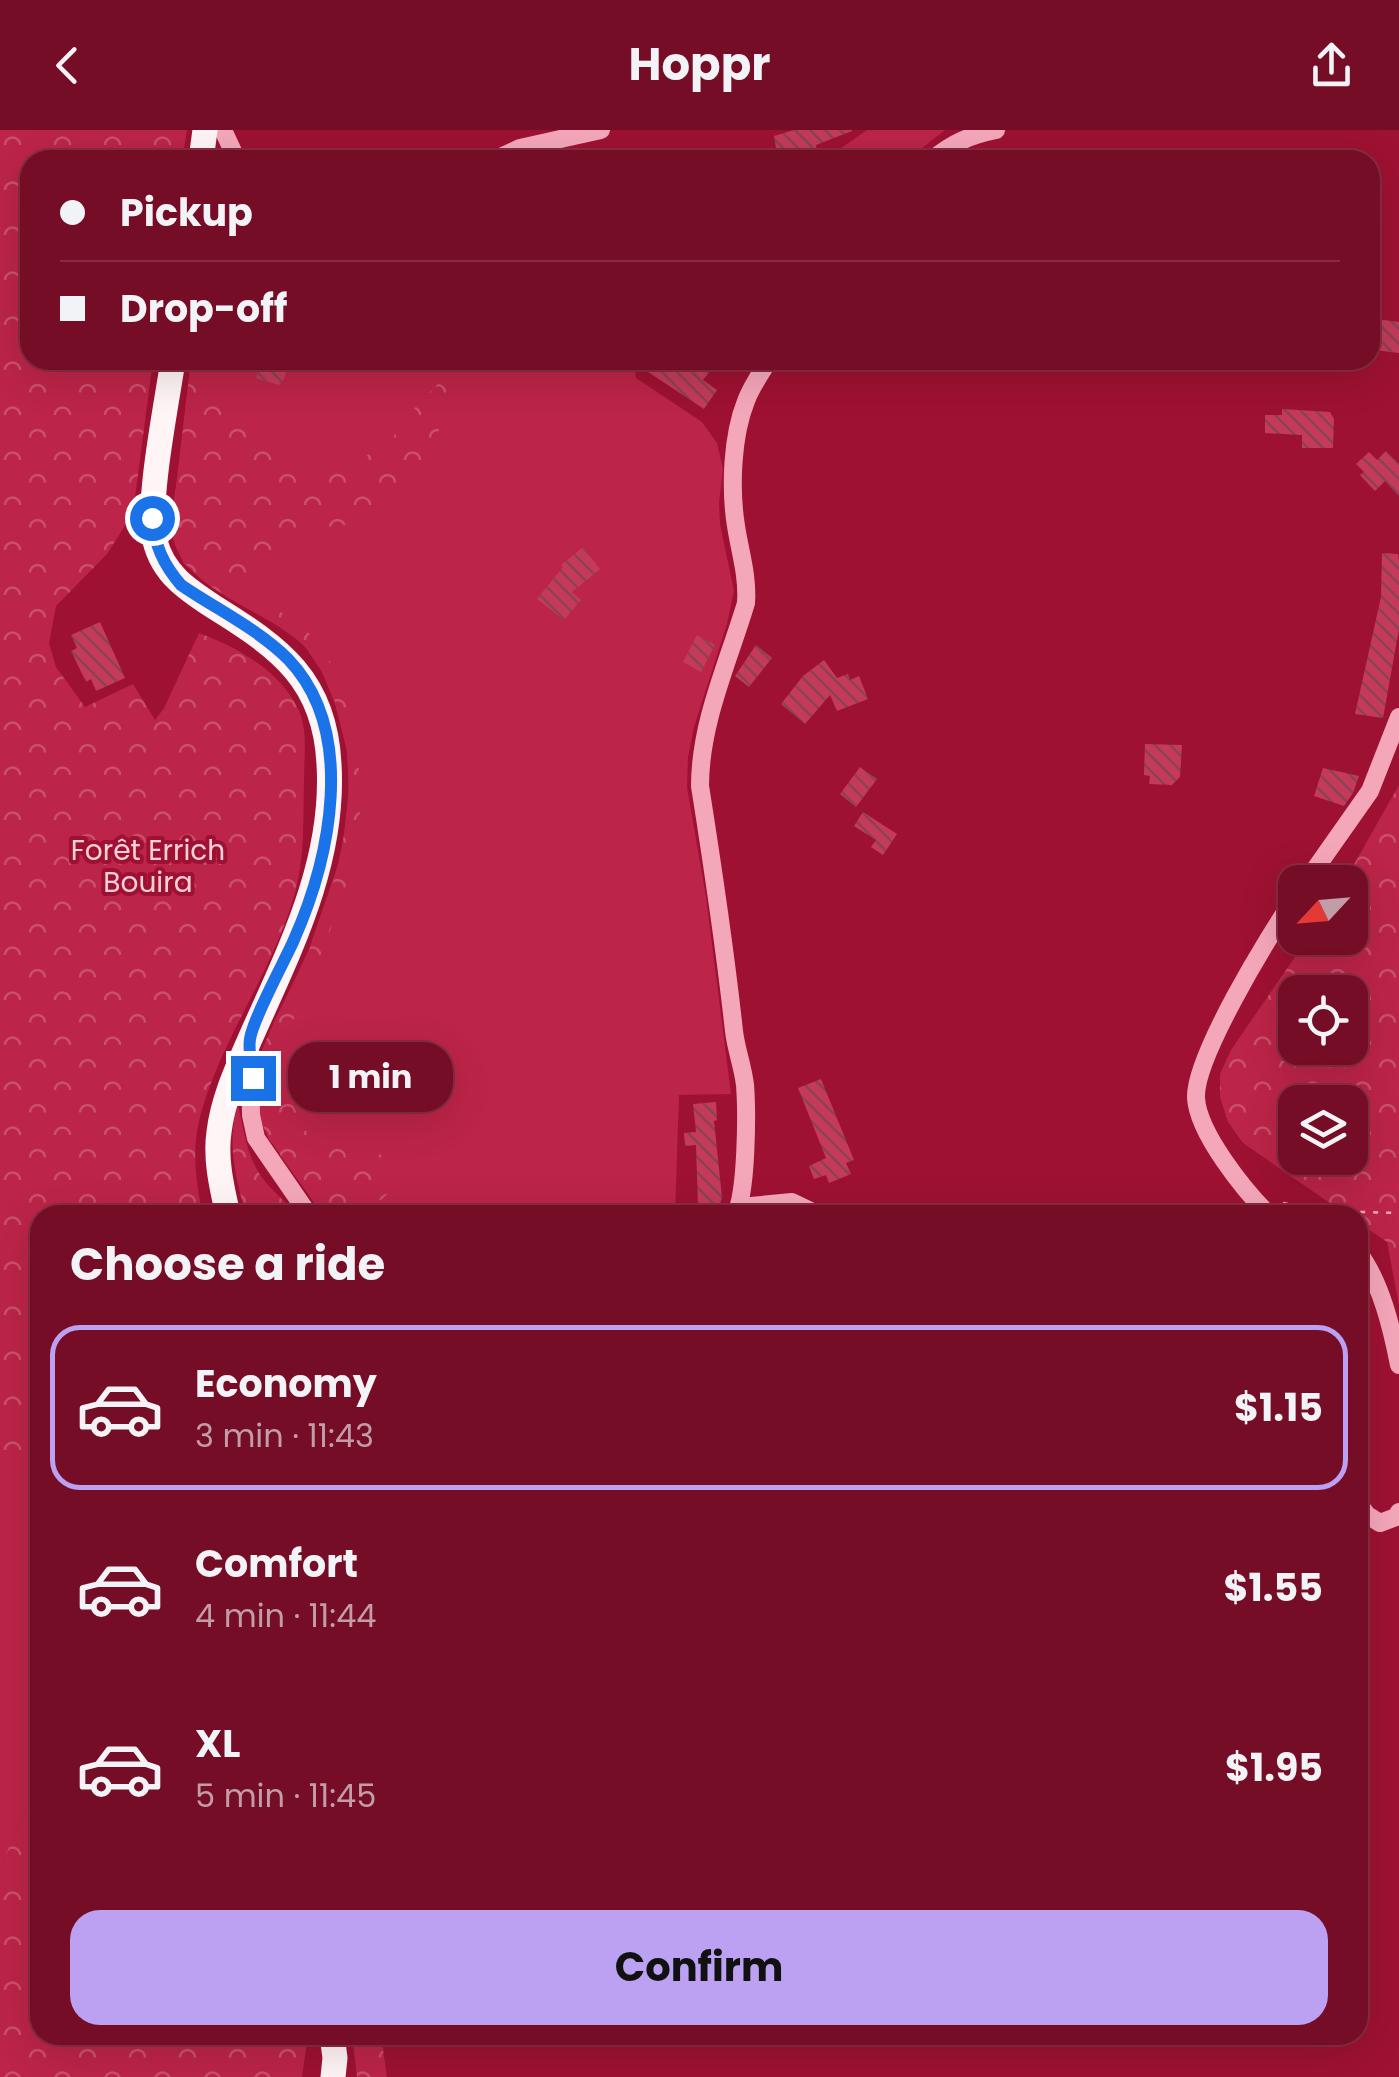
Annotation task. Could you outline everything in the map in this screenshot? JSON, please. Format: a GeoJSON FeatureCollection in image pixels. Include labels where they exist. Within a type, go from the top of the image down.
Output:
{"type":"FeatureCollection","features":[{"type":"Feature","properties":{"kind":"main road"},"geometry":{"type":"LineString","coordinates":[[172,370],[152,518],[160,556],[181,585],[286,657],[313,694],[327,739],[329,793],[315,884],[305,916],[232,1077],[219,1132],[219,1172],[226,1205]]}},
{"type":"Feature","properties":{"kind":"main road"},"geometry":{"type":"LineString","coordinates":[[332,2077],[333,2045]]}},
{"type":"Feature","properties":{"kind":"street"},"geometry":{"type":"LineString","coordinates":[[516,150],[600,130]]}},
{"type":"Feature","properties":{"kind":"street"},"geometry":{"type":"LineString","coordinates":[[943,150],[972,135],[996,130]]}},
{"type":"Feature","properties":{"kind":"street"},"geometry":{"type":"LineString","coordinates":[[738,1205],[744,1156],[745,1085],[700,786],[700,762],[705,732],[746,604],[747,583],[735,523],[734,487],[740,419],[763,370]]}},
{"type":"Feature","properties":{"kind":"street"},"geometry":{"type":"LineString","coordinates":[[1318,865],[1370,791],[1399,717]]}},
{"type":"Feature","properties":{"kind":"street"},"geometry":{"type":"LineString","coordinates":[[1261,1205],[1213,1144],[1198,1116],[1196,1094],[1209,1050],[1278,924]]}},
{"type":"Feature","properties":{"kind":"street"},"geometry":{"type":"LineString","coordinates":[[250,1039],[251,1116],[256,1138],[303,1205]]}},
{"type":"Feature","properties":{"kind":"street"},"geometry":{"type":"LineString","coordinates":[[774,1205],[798,1205]]}},
{"type":"Feature","properties":{"kind":"street"},"geometry":{"type":"LineString","coordinates":[[1368,1270],[1394,1339],[1399,1365]]}},
{"type":"Feature","properties":{"kind":"street"},"geometry":{"type":"LineString","coordinates":[[1368,1516],[1380,1522],[1396,1517],[1399,1512]]}},
{"type":"Feature","properties":{"kind":"path"},"geometry":{"type":"LineString","coordinates":[[1368,1211],[1399,1212]]}},
{"type":"Feature","properties":{"kind":"green space","name":"Forêt Errich Bouira"},"geometry":{"type":"Polygon","coordinates":[[[0,130],[187,130],[184,150],[20,150],[20,370],[152,370],[133,513],[107,554],[56,606],[49,643],[56,667],[85,707],[133,684],[155,720],[199,633],[243,654],[270,673],[291,697],[304,727],[302,851],[286,921],[211,1082],[199,1123],[195,1162],[201,1205],[30,1205],[30,1459],[0,1459],[0,130]]]}},
{"type":"Feature","properties":{"kind":"green space"},"geometry":{"type":"Polygon","coordinates":[[[867,130],[945,130],[920,150],[838,150],[867,130]]]}},
{"type":"Feature","properties":{"kind":"green space"},"geometry":{"type":"Polygon","coordinates":[[[190,370],[635,370],[636,378],[702,422],[717,443],[723,469],[720,524],[734,591],[694,727],[687,787],[706,897],[731,1094],[679,1095],[675,1205],[316,1205],[285,1157],[269,1140],[260,1118],[261,1052],[309,949],[342,853],[349,789],[347,751],[335,704],[322,672],[304,645],[184,564],[173,539],[190,370]]]}},
{"type":"Feature","properties":{"kind":"green space"},"geometry":{"type":"Polygon","coordinates":[[[190,370],[203,370],[200,396],[283,451],[311,463],[341,466],[385,448],[413,410],[451,370],[464,372],[464,380],[449,402],[434,443],[425,479],[392,512],[368,522],[302,530],[287,539],[278,552],[250,572],[247,592],[310,634],[326,654],[349,709],[359,773],[354,858],[306,993],[289,1029],[281,1066],[285,1090],[306,1131],[334,1145],[370,1148],[389,1166],[396,1186],[381,1200],[315,1205],[269,1137],[260,1117],[263,1049],[308,953],[340,856],[348,805],[347,754],[333,695],[311,654],[286,631],[210,586],[182,558],[172,525],[190,370]]]}},
{"type":"Feature","properties":{"kind":"green space"},"geometry":{"type":"Polygon","coordinates":[[[1399,785],[1399,1305],[1387,1242],[1368,1229],[1368,1205],[1333,1205],[1289,1175],[1368,1175],[1368,1085],[1278,1085],[1278,1167],[1243,1143],[1228,1122],[1220,1097],[1220,1074],[1231,1050],[1278,982],[1278,1065],[1368,1065],[1368,975],[1283,975],[1296,955],[1368,955],[1368,865],[1354,865],[1399,785]]]}},
{"type":"Feature","properties":{"kind":"green space"},"geometry":{"type":"Polygon","coordinates":[[[238,1105],[258,1172],[288,1205],[244,1205],[236,1174],[234,1119],[238,1105]]]}},
{"type":"Feature","properties":{"kind":"green space"},"geometry":{"type":"Polygon","coordinates":[[[0,1459],[30,1459],[30,1804],[0,1867],[0,1459]]]}},
{"type":"Feature","properties":{"kind":"green space"},"geometry":{"type":"Polygon","coordinates":[[[28,1805],[30,2045],[307,2045],[302,2077],[0,2077],[0,1867],[28,1805]]]}},
{"type":"Feature","properties":{"kind":"green space"},"geometry":{"type":"Polygon","coordinates":[[[353,2045],[382,2045],[387,2077],[357,2077],[353,2045]]]}},
{"type":"Feature","properties":{"kind":"building"},"geometry":{"type":"Polygon","coordinates":[[[794,130],[852,130],[816,145],[816,150],[776,150],[774,136],[794,130]]]}},
{"type":"Feature","properties":{"kind":"building"},"geometry":{"type":"Polygon","coordinates":[[[1380,320],[1399,322],[1399,353],[1380,351],[1380,320]]]}},
{"type":"Feature","properties":{"kind":"building"},"geometry":{"type":"Polygon","coordinates":[[[258,370],[287,370],[279,385],[256,378],[258,370]]]}},
{"type":"Feature","properties":{"kind":"building"},"geometry":{"type":"Polygon","coordinates":[[[645,370],[711,370],[703,380],[717,390],[704,409],[645,370]]]}},
{"type":"Feature","properties":{"kind":"building"},"geometry":{"type":"Polygon","coordinates":[[[1282,409],[1330,412],[1334,419],[1333,448],[1302,448],[1302,435],[1265,433],[1265,415],[1282,415],[1282,409]]]}},
{"type":"Feature","properties":{"kind":"building"},"geometry":{"type":"Polygon","coordinates":[[[1386,451],[1399,464],[1399,496],[1385,481],[1375,491],[1360,475],[1364,472],[1356,464],[1369,452],[1377,460],[1386,451]]]}},
{"type":"Feature","properties":{"kind":"building"},"geometry":{"type":"Polygon","coordinates":[[[583,547],[600,569],[572,592],[581,600],[564,620],[537,599],[561,565],[583,547]]]}},
{"type":"Feature","properties":{"kind":"building"},"geometry":{"type":"Polygon","coordinates":[[[1382,553],[1398,554],[1399,561],[1399,629],[1383,718],[1355,714],[1381,597],[1382,553]]]}},
{"type":"Feature","properties":{"kind":"building"},"geometry":{"type":"Polygon","coordinates":[[[100,622],[125,678],[96,691],[91,679],[86,682],[71,651],[77,648],[71,635],[100,622]]]}},
{"type":"Feature","properties":{"kind":"building"},"geometry":{"type":"Polygon","coordinates":[[[697,635],[715,645],[701,672],[683,662],[697,635]]]}},
{"type":"Feature","properties":{"kind":"building"},"geometry":{"type":"Polygon","coordinates":[[[756,645],[772,658],[749,687],[735,676],[756,645]]]}},
{"type":"Feature","properties":{"kind":"building"},"geometry":{"type":"Polygon","coordinates":[[[824,660],[837,678],[848,674],[850,680],[859,676],[868,699],[837,711],[830,695],[805,724],[781,704],[803,676],[824,660]]]}},
{"type":"Feature","properties":{"kind":"building"},"geometry":{"type":"Polygon","coordinates":[[[1145,744],[1182,745],[1180,777],[1172,785],[1149,784],[1150,776],[1144,775],[1145,744]]]}},
{"type":"Feature","properties":{"kind":"building"},"geometry":{"type":"Polygon","coordinates":[[[860,767],[877,779],[856,807],[840,794],[860,767]]]}},
{"type":"Feature","properties":{"kind":"building"},"geometry":{"type":"Polygon","coordinates":[[[1323,768],[1359,776],[1344,806],[1314,796],[1323,768]]]}},
{"type":"Feature","properties":{"kind":"building"},"geometry":{"type":"Polygon","coordinates":[[[863,812],[897,834],[883,855],[871,847],[876,840],[854,826],[863,812]]]}},
{"type":"Feature","properties":{"kind":"building"},"geometry":{"type":"Polygon","coordinates":[[[821,1079],[854,1160],[846,1163],[851,1174],[829,1183],[826,1175],[814,1179],[809,1166],[826,1158],[798,1088],[821,1079]]]}},
{"type":"Feature","properties":{"kind":"building"},"geometry":{"type":"Polygon","coordinates":[[[716,1102],[720,1204],[698,1205],[696,1145],[685,1146],[684,1133],[696,1132],[693,1104],[716,1102]]]}},
{"type":"Feature","properties":{"kind":"route"},"geometry":{"type":"LineString","coordinates":[[152,518],[154,539],[170,572],[181,585],[286,657],[318,704],[327,739],[329,793],[322,856],[305,916],[250,1039],[253,1078]]}}]}
